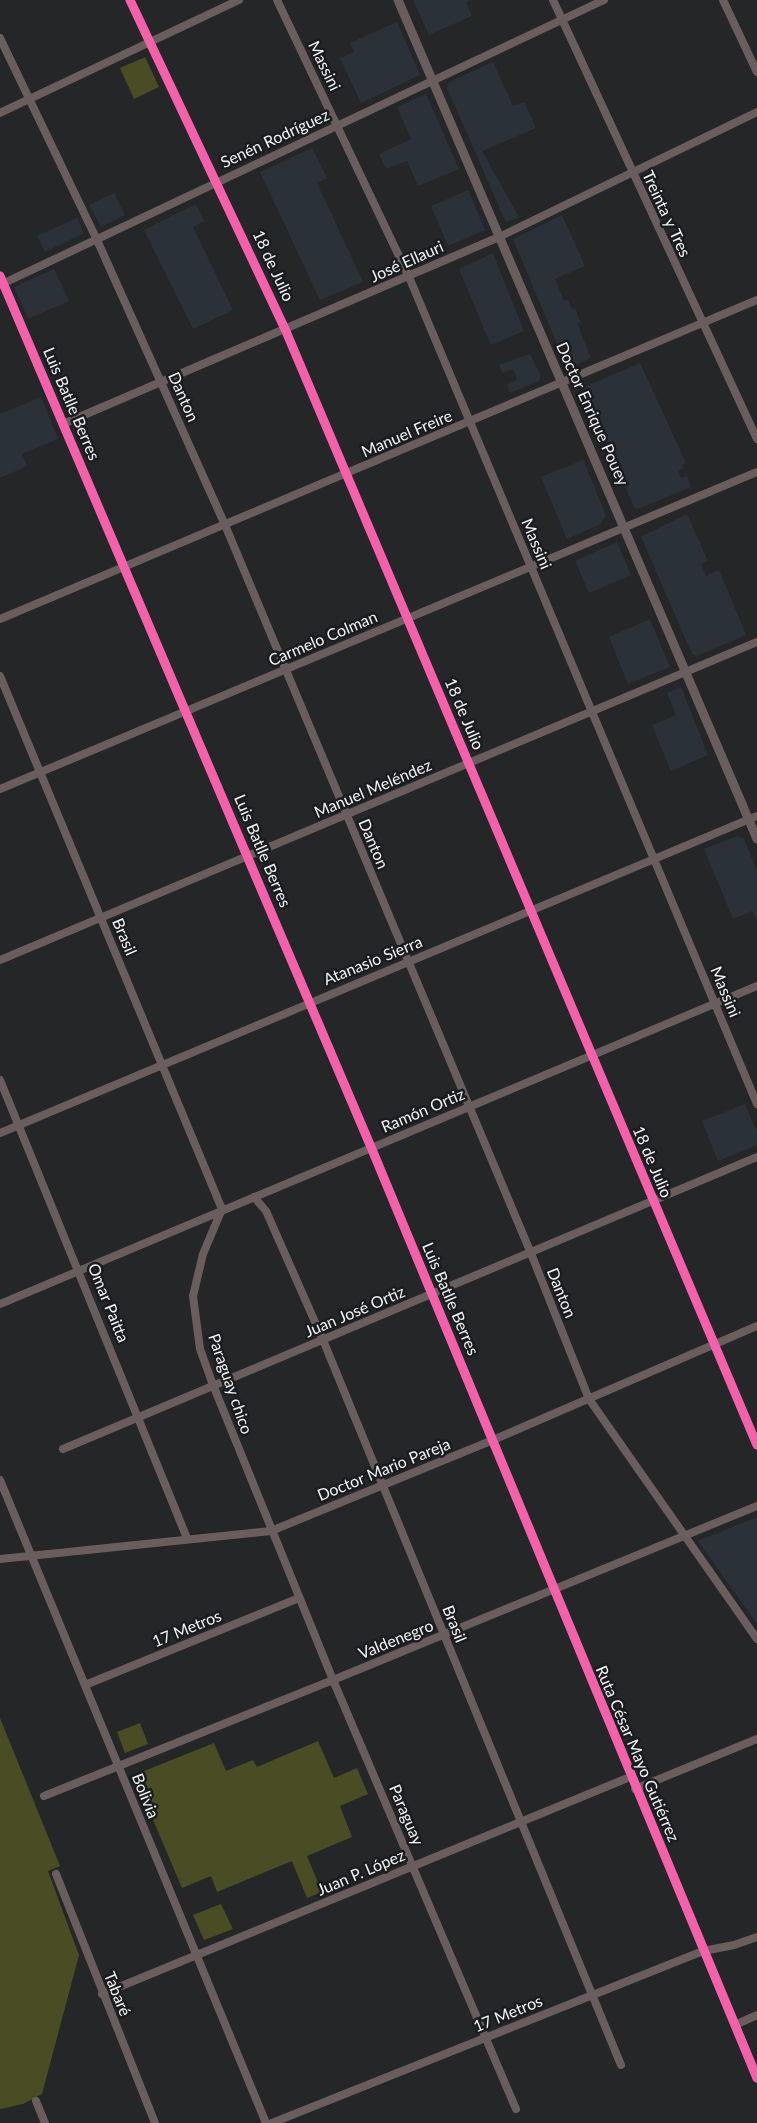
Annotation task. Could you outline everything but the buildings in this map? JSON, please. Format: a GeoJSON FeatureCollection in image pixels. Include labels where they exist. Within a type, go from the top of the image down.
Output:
{"type":"FeatureCollection","features":[{"type":"Feature","properties":{"kind":"street","name":"18 de Julio"},"geometry":{"type":"LineString","coordinates":[[130,0],[285,329],[757,1445]]}},
{"type":"Feature","properties":{"kind":"street"},"geometry":{"type":"LineString","coordinates":[[0,113],[239,0]]}},
{"type":"Feature","properties":{"kind":"street","name":"Massini"},"geometry":{"type":"LineString","coordinates":[[277,0],[409,277],[757,1104]]}},
{"type":"Feature","properties":{"kind":"street","name":"Doctor Enrique Pouey"},"geometry":{"type":"LineString","coordinates":[[398,0],[686,672],[753,818],[757,839]]}},
{"type":"Feature","properties":{"kind":"street","name":"Treinta y Tres"},"geometry":{"type":"LineString","coordinates":[[552,0],[757,439]]}},
{"type":"Feature","properties":{"kind":"street","name":"Senén Rodríguez"},"geometry":{"type":"LineString","coordinates":[[1,282],[97,240],[604,0]]}},
{"type":"Feature","properties":{"kind":"street"},"geometry":{"type":"LineString","coordinates":[[723,0],[757,72]]}},
{"type":"Feature","properties":{"kind":"street","name":"Danton"},"geometry":{"type":"LineString","coordinates":[[0,38],[97,240],[225,525],[530,1251],[589,1399],[756,1636]]}},
{"type":"Feature","properties":{"kind":"street","name":"José Ellauri"},"geometry":{"type":"LineString","coordinates":[[63,424],[499,237],[757,111]]}},
{"type":"Feature","properties":{"kind":"street","name":"Luis Batlle Berres"},"geometry":{"type":"LineString","coordinates":[[1,282],[248,856],[493,1440]]}},
{"type":"Feature","properties":{"kind":"street","name":"Manuel Freire"},"geometry":{"type":"LineString","coordinates":[[0,619],[757,300]]}},
{"type":"Feature","properties":{"kind":"street","name":"Carmelo Colman"},"geometry":{"type":"LineString","coordinates":[[0,789],[757,472]]}},
{"type":"Feature","properties":{"kind":"street","name":"Manuel Meléndez"},"geometry":{"type":"LineString","coordinates":[[0,960],[757,642]]}},
{"type":"Feature","properties":{"kind":"street","name":"Brasil"},"geometry":{"type":"LineString","coordinates":[[0,676],[222,1209]]}},
{"type":"Feature","properties":{"kind":"street","name":"Atanasio Sierra"},"geometry":{"type":"LineString","coordinates":[[0,1133],[753,818]]}},
{"type":"Feature","properties":{"kind":"street","name":"Ramón Ortiz"},"geometry":{"type":"LineString","coordinates":[[0,1304],[757,986]]}},
{"type":"Feature","properties":{"kind":"street","name":"Omar Paitta"},"geometry":{"type":"LineString","coordinates":[[0,1080],[80,1270],[187,1538]]}},
{"type":"Feature","properties":{"kind":"street","name":"Juan José Ortiz"},"geometry":{"type":"LineString","coordinates":[[63,1449],[757,1157]]}},
{"type":"Feature","properties":{"kind":"street","name":"Brasil"},"geometry":{"type":"LineString","coordinates":[[254,1197],[266,1211],[323,1340],[621,2065]]}},
{"type":"Feature","properties":{"kind":"street","name":"Paraguay chico"},"geometry":{"type":"LineString","coordinates":[[222,1209],[203,1254],[193,1296],[200,1349],[271,1531]]}},
{"type":"Feature","properties":{"kind":"street","name":"Doctor Mario Pareja"},"geometry":{"type":"LineString","coordinates":[[0,1559],[271,1531],[493,1440],[757,1326]]}},
{"type":"Feature","properties":{"kind":"street","name":"Ruta César Mayo Gutiérrez"},"geometry":{"type":"LineString","coordinates":[[493,1440],[630,1777],[757,2078]]}},
{"type":"Feature","properties":{"kind":"street","name":"Bolivia"},"geometry":{"type":"LineString","coordinates":[[0,1480],[266,2123]]}},
{"type":"Feature","properties":{"kind":"street","name":"Valdenegro"},"geometry":{"type":"LineString","coordinates":[[44,1796],[757,1506]]}},
{"type":"Feature","properties":{"kind":"street","name":"Paraguay"},"geometry":{"type":"LineString","coordinates":[[271,1531],[516,2109]]}},
{"type":"Feature","properties":{"kind":"street","name":"17 Metros"},"geometry":{"type":"LineString","coordinates":[[85,1685],[299,1598]]}},
{"type":"Feature","properties":{"kind":"street"},"geometry":{"type":"LineString","coordinates":[[635,1789],[757,1739]]}},
{"type":"Feature","properties":{"kind":"street","name":"Juan P. López"},"geometry":{"type":"LineString","coordinates":[[102,1994],[630,1777]]}},
{"type":"Feature","properties":{"kind":"street","name":"Tabaré"},"geometry":{"type":"LineString","coordinates":[[56,1874],[155,2123]]}},
{"type":"Feature","properties":{"kind":"street","name":"17 Metros"},"geometry":{"type":"LineString","coordinates":[[272,2123],[703,1951],[734,1945],[757,1936]]}},
{"type":"Feature","properties":{"kind":"street"},"geometry":{"type":"LineString","coordinates":[[735,2025],[757,2015]]}},
{"type":"Feature","properties":{"kind":"street"},"geometry":{"type":"LineString","coordinates":[[36,2101],[45,2123]]}},
{"type":"Feature","properties":{"kind":"shaded area"},"geometry":{"type":"Polygon","coordinates":[[[413,0],[470,0],[466,2],[472,16],[429,35],[413,0]]]}},
{"type":"Feature","properties":{"kind":"shaded area"},"geometry":{"type":"Polygon","coordinates":[[[397,22],[420,75],[361,103],[340,58],[354,52],[350,43],[397,22]]]}},
{"type":"Feature","properties":{"kind":"shaded area"},"geometry":{"type":"Polygon","coordinates":[[[493,62],[513,106],[524,102],[536,128],[482,151],[519,217],[506,222],[447,88],[449,82],[493,62]]]}},
{"type":"Feature","properties":{"kind":"shaded area"},"geometry":{"type":"Polygon","coordinates":[[[426,94],[459,169],[418,186],[407,161],[386,169],[379,154],[411,139],[397,107],[426,94]]]}},
{"type":"Feature","properties":{"kind":"shaded area"},"geometry":{"type":"Polygon","coordinates":[[[312,148],[327,178],[317,183],[363,282],[320,300],[260,172],[312,148]]]}},
{"type":"Feature","properties":{"kind":"shaded area"},"geometry":{"type":"Polygon","coordinates":[[[468,190],[485,230],[448,246],[431,206],[468,190]]]}},
{"type":"Feature","properties":{"kind":"shaded area"},"geometry":{"type":"Polygon","coordinates":[[[114,193],[125,215],[101,227],[89,205],[114,193]]]}},
{"type":"Feature","properties":{"kind":"shaded area"},"geometry":{"type":"Polygon","coordinates":[[[196,204],[204,221],[193,227],[233,310],[193,329],[144,230],[196,204]]]}},
{"type":"Feature","properties":{"kind":"shaded area"},"geometry":{"type":"Polygon","coordinates":[[[562,215],[585,266],[555,279],[564,301],[568,300],[572,309],[575,308],[580,322],[577,323],[591,358],[573,366],[565,363],[513,239],[562,215]]]}},
{"type":"Feature","properties":{"kind":"shaded area"},"geometry":{"type":"Polygon","coordinates":[[[77,218],[84,233],[45,252],[37,236],[77,218]]]}},
{"type":"Feature","properties":{"kind":"shaded area"},"geometry":{"type":"Polygon","coordinates":[[[493,253],[524,331],[491,345],[459,269],[493,253]]]}},
{"type":"Feature","properties":{"kind":"shaded area"},"geometry":{"type":"Polygon","coordinates":[[[54,269],[69,301],[28,319],[14,287],[54,269]]]}},
{"type":"Feature","properties":{"kind":"shaded area"},"geometry":{"type":"Polygon","coordinates":[[[530,354],[540,374],[539,381],[510,393],[507,385],[517,380],[513,369],[502,373],[499,365],[530,354]]]}},
{"type":"Feature","properties":{"kind":"shaded area"},"geometry":{"type":"Polygon","coordinates":[[[640,363],[686,463],[682,465],[684,468],[678,471],[681,478],[687,476],[691,487],[638,509],[634,507],[582,388],[640,363]]]}},
{"type":"Feature","properties":{"kind":"shaded area"},"geometry":{"type":"Polygon","coordinates":[[[41,397],[58,439],[22,454],[27,466],[0,478],[0,414],[41,397]]]}},
{"type":"Feature","properties":{"kind":"shaded area"},"geometry":{"type":"Polygon","coordinates":[[[583,460],[606,515],[601,524],[567,539],[541,477],[583,460]]]}},
{"type":"Feature","properties":{"kind":"shaded area"},"geometry":{"type":"Polygon","coordinates":[[[687,514],[708,561],[701,564],[706,576],[719,570],[746,635],[697,656],[692,654],[641,537],[687,514]]]}},
{"type":"Feature","properties":{"kind":"shaded area"},"geometry":{"type":"Polygon","coordinates":[[[617,542],[631,575],[589,593],[575,561],[617,542]]]}},
{"type":"Feature","properties":{"kind":"shaded area"},"geometry":{"type":"Polygon","coordinates":[[[650,619],[670,667],[628,684],[609,637],[650,619]]]}},
{"type":"Feature","properties":{"kind":"shaded area"},"geometry":{"type":"Polygon","coordinates":[[[681,687],[708,755],[671,771],[652,725],[676,715],[667,693],[681,687]]]}},
{"type":"Feature","properties":{"kind":"shaded area"},"geometry":{"type":"Polygon","coordinates":[[[737,836],[744,839],[757,871],[757,921],[752,911],[733,919],[704,849],[737,836]]]}},
{"type":"Feature","properties":{"kind":"shaded area"},"geometry":{"type":"Polygon","coordinates":[[[745,1104],[757,1132],[757,1145],[718,1161],[702,1121],[745,1104]]]}},
{"type":"Feature","properties":{"kind":"shaded area"},"geometry":{"type":"Polygon","coordinates":[[[757,1517],[757,1624],[698,1541],[757,1517]]]}},
{"type":"Feature","properties":{"kind":"green space"},"geometry":{"type":"Polygon","coordinates":[[[145,57],[159,87],[134,99],[120,68],[145,57]]]}},
{"type":"Feature","properties":{"kind":"green space"},"geometry":{"type":"Polygon","coordinates":[[[0,1718],[60,1866],[48,1871],[79,1955],[42,2094],[23,2104],[0,2109],[0,1718]]]}},
{"type":"Feature","properties":{"kind":"green space"},"geometry":{"type":"Polygon","coordinates":[[[140,1723],[148,1744],[125,1753],[117,1732],[140,1723]]]}},
{"type":"Feature","properties":{"kind":"green space"},"geometry":{"type":"Polygon","coordinates":[[[318,1741],[334,1778],[357,1768],[368,1794],[340,1806],[352,1837],[307,1856],[322,1892],[307,1898],[292,1861],[217,1892],[211,1876],[182,1888],[134,1775],[214,1743],[226,1771],[253,1760],[257,1767],[318,1741]]]}},
{"type":"Feature","properties":{"kind":"green space"},"geometry":{"type":"Polygon","coordinates":[[[221,1904],[233,1929],[204,1940],[193,1915],[221,1904]]]}},
{"type":"Feature","properties":{"kind":"cycle path"},"geometry":{"type":"LineString","coordinates":[[130,0],[285,329],[757,1445]]}},
{"type":"Feature","properties":{"kind":"cycle path"},"geometry":{"type":"LineString","coordinates":[[0,276],[371,1147],[757,2078]]}}]}
